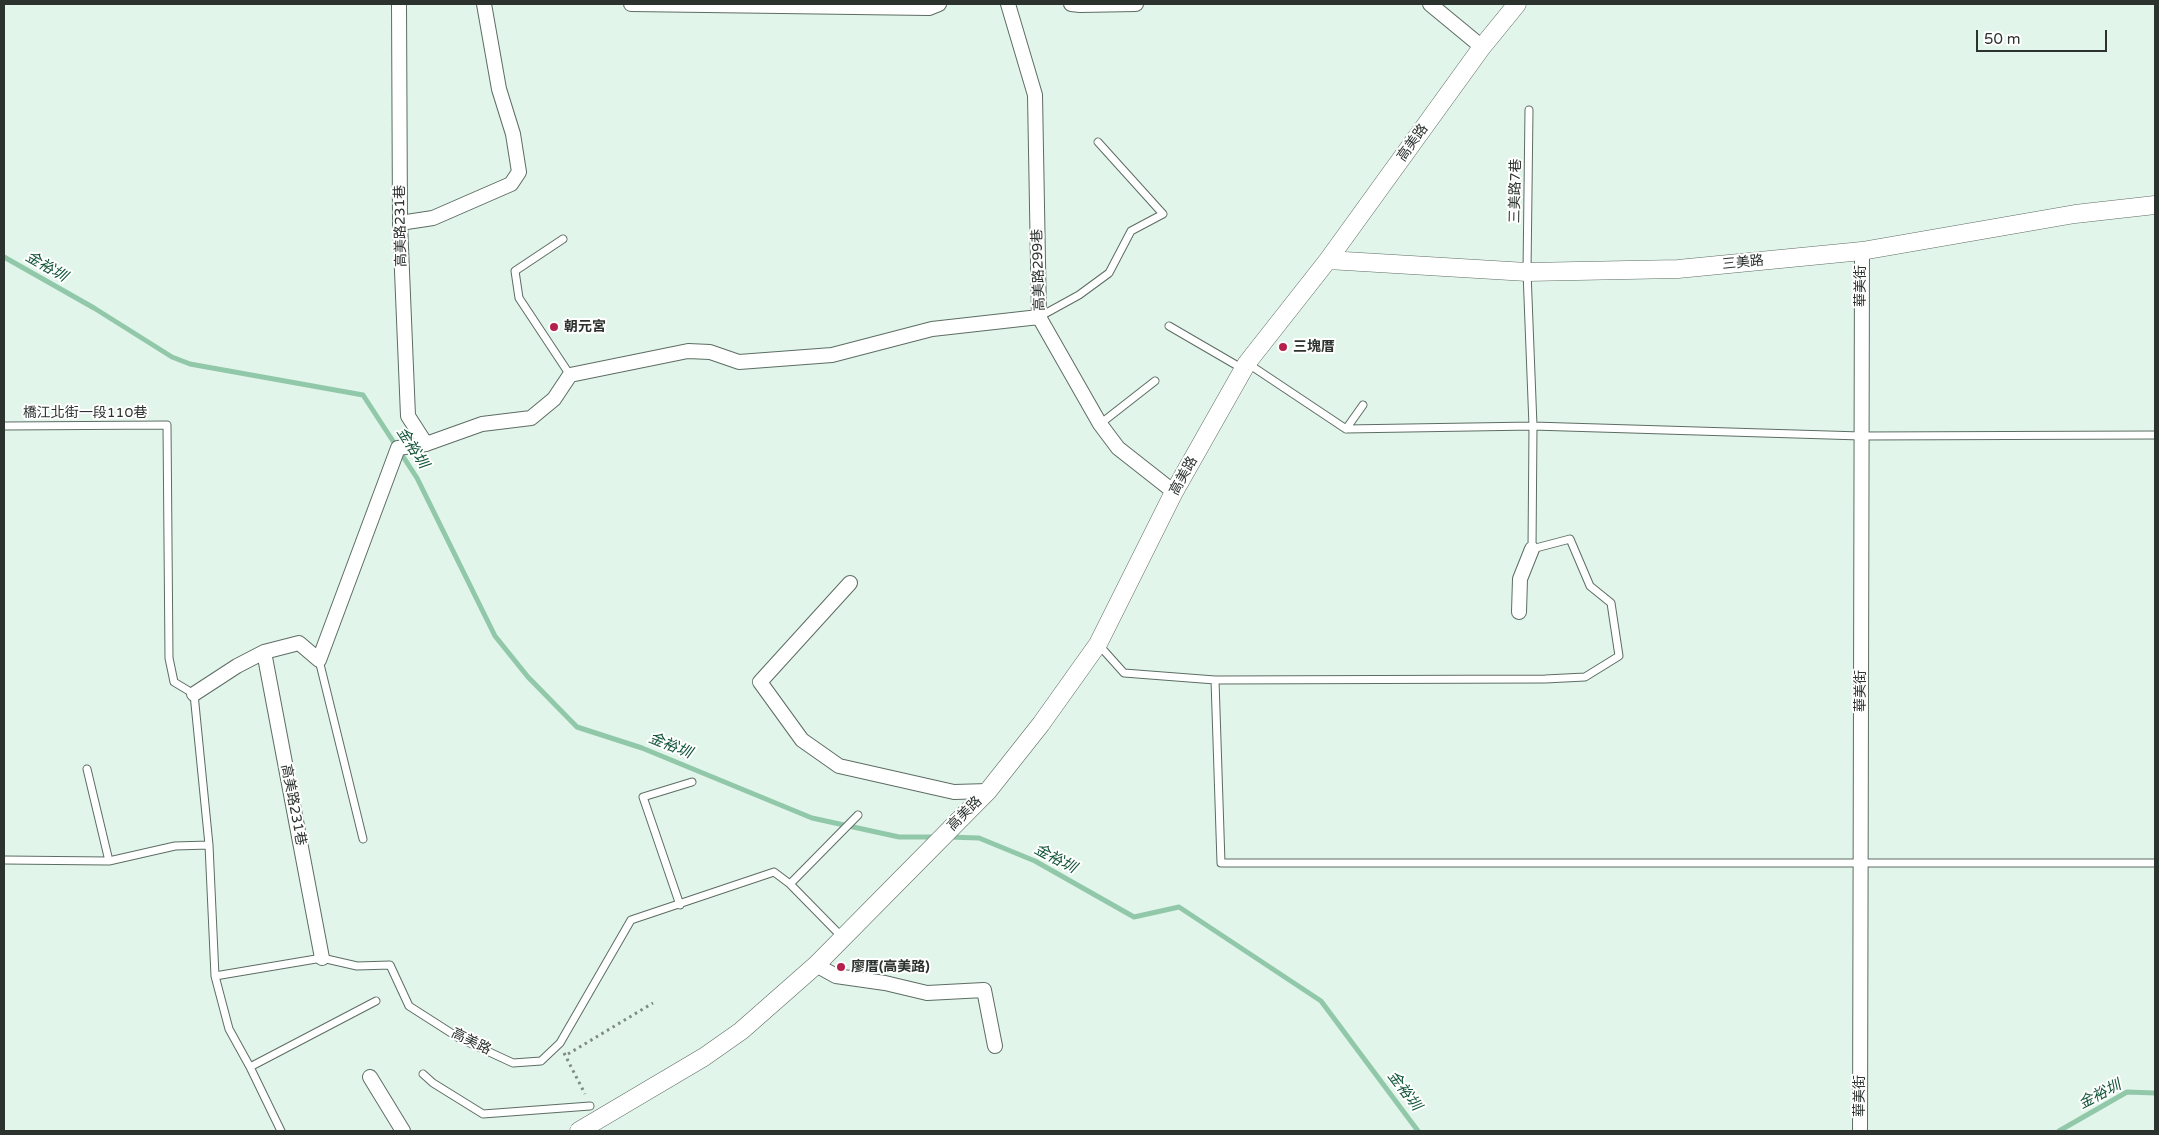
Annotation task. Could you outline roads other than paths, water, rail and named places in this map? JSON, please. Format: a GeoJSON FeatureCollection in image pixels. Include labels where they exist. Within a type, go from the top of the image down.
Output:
{"type":"FeatureCollection","features":[{"type":"Feature","properties":{"kind":"street","name":"高美路231巷"},"geometry":{"type":"LineString","coordinates":[[399,4],[400,222],[408,416],[426,444]]}},
{"type":"Feature","properties":{"kind":"street"},"geometry":{"type":"LineString","coordinates":[[400,222],[433,218],[510,184],[519,172],[513,134],[499,89],[484,4]]}},
{"type":"Feature","properties":{"kind":"street"},"geometry":{"type":"LineString","coordinates":[[631,4],[929,8],[940,4]]}},
{"type":"Feature","properties":{"kind":"street","name":"高美路299巷"},"geometry":{"type":"LineString","coordinates":[[1008,4],[1035,95],[1040,316],[1100,424],[1118,448],[1174,492]]}},
{"type":"Feature","properties":{"kind":"street"},"geometry":{"type":"LineString","coordinates":[[1071,4],[1136,4]]}},
{"type":"Feature","properties":{"kind":"street"},"geometry":{"type":"LineString","coordinates":[[1430,4],[1482,48]]}},
{"type":"Feature","properties":{"kind":"street","name":"高美路"},"geometry":{"type":"LineString","coordinates":[[579,1131],[704,1057],[741,1031],[816,966],[988,791],[1041,724],[1098,644],[1174,492],[1245,366],[1328,260],[1482,48],[1518,4]]}},
{"type":"Feature","properties":{"kind":"street","name":"三美路"},"geometry":{"type":"LineString","coordinates":[[1328,260],[1527,272],[1678,269],[1862,251],[2075,214],[2155,205]]}},
{"type":"Feature","properties":{"kind":"street","name":"華美街"},"geometry":{"type":"LineString","coordinates":[[1860,1131],[1862,251]]}},
{"type":"Feature","properties":{"kind":"street"},"geometry":{"type":"LineString","coordinates":[[194,694],[237,666],[264,652],[298,643],[320,660],[398,448],[426,444],[482,424],[531,418],[554,399],[570,375],[688,351],[710,352],[739,362],[832,354],[932,329],[1040,316]]}},
{"type":"Feature","properties":{"kind":"street"},"geometry":{"type":"LineString","coordinates":[[1519,612],[1520,579],[1532,549]]}},
{"type":"Feature","properties":{"kind":"street"},"geometry":{"type":"LineString","coordinates":[[850,583],[760,682],[802,740],[839,766],[954,792],[988,791]]}},
{"type":"Feature","properties":{"kind":"street","name":"高美路231巷"},"geometry":{"type":"LineString","coordinates":[[264,652],[322,958]]}},
{"type":"Feature","properties":{"kind":"street"},"geometry":{"type":"LineString","coordinates":[[816,966],[836,976],[927,993],[984,990],[995,1046]]}},
{"type":"Feature","properties":{"kind":"street"},"geometry":{"type":"LineString","coordinates":[[370,1077],[403,1131]]}},
{"type":"Feature","properties":{"kind":"lane","name":"三美路7巷"},"geometry":{"type":"LineString","coordinates":[[1529,110],[1527,272],[1533,426],[1532,549]]}},
{"type":"Feature","properties":{"kind":"lane"},"geometry":{"type":"LineString","coordinates":[[1040,316],[1079,295],[1110,273],[1131,231],[1163,214],[1098,142]]}},
{"type":"Feature","properties":{"kind":"lane"},"geometry":{"type":"LineString","coordinates":[[563,239],[515,270],[519,298],[570,375]]}},
{"type":"Feature","properties":{"kind":"lane"},"geometry":{"type":"LineString","coordinates":[[1170,326],[1245,366],[1346,429],[1533,426],[1861,436],[2155,435]]}},
{"type":"Feature","properties":{"kind":"lane"},"geometry":{"type":"LineString","coordinates":[[1100,424],[1155,381]]}},
{"type":"Feature","properties":{"kind":"lane"},"geometry":{"type":"LineString","coordinates":[[1346,429],[1363,405]]}},
{"type":"Feature","properties":{"kind":"lane","name":"橋江北街一段110巷"},"geometry":{"type":"LineString","coordinates":[[4,426],[167,426],[169,658],[174,682],[194,694]]}},
{"type":"Feature","properties":{"kind":"lane"},"geometry":{"type":"LineString","coordinates":[[1098,644],[1124,673],[1215,680],[1546,679],[1585,677],[1619,656],[1611,603],[1590,586],[1570,539],[1532,549]]}},
{"type":"Feature","properties":{"kind":"lane"},"geometry":{"type":"LineString","coordinates":[[320,660],[363,839]]}},
{"type":"Feature","properties":{"kind":"lane"},"geometry":{"type":"LineString","coordinates":[[1215,680],[1222,863],[2155,863]]}},
{"type":"Feature","properties":{"kind":"lane"},"geometry":{"type":"LineString","coordinates":[[194,694],[209,845],[215,976],[229,1029],[281,1131]]}},
{"type":"Feature","properties":{"kind":"lane"},"geometry":{"type":"LineString","coordinates":[[87,769],[109,861]]}},
{"type":"Feature","properties":{"kind":"lane"},"geometry":{"type":"LineString","coordinates":[[680,905],[643,797],[692,782]]}},
{"type":"Feature","properties":{"kind":"lane"},"geometry":{"type":"LineString","coordinates":[[790,884],[858,815]]}},
{"type":"Feature","properties":{"kind":"lane"},"geometry":{"type":"LineString","coordinates":[[4,860],[109,861],[175,846],[209,845]]}},
{"type":"Feature","properties":{"kind":"lane","name":"高美路"},"geometry":{"type":"LineString","coordinates":[[215,976],[322,958],[357,966],[390,965],[409,1006],[459,1038],[514,1062],[541,1061],[560,1043],[631,920],[774,872],[790,884],[843,938]]}},
{"type":"Feature","properties":{"kind":"lane"},"geometry":{"type":"LineString","coordinates":[[250,1067],[376,1001]]}},
{"type":"Feature","properties":{"kind":"lane"},"geometry":{"type":"LineString","coordinates":[[424,1074],[433,1083],[483,1114],[590,1106]]}},
{"type":"Feature","properties":{"kind":"waterway","name":"金裕圳"},"geometry":{"type":"LineString","coordinates":[[4,257],[94,308],[172,357],[190,364],[363,395],[417,478],[495,636],[528,677],[577,727],[642,748],[812,818],[899,837],[937,837]]}},
{"type":"Feature","properties":{"kind":"waterway","name":"金裕圳"},"geometry":{"type":"LineString","coordinates":[[948,837],[979,838],[1035,861],[1134,917],[1179,907],[1321,1001],[1418,1131]]}},
{"type":"Feature","properties":{"kind":"waterway","name":"金裕圳"},"geometry":{"type":"LineString","coordinates":[[2059,1131],[2127,1092],[2155,1093]]}},
{"type":"Feature","properties":{"kind":"place","name":"朝元宮"},"geometry":{"type":"Point","coordinates":[554,327]}},
{"type":"Feature","properties":{"kind":"place","name":"三塊厝"},"geometry":{"type":"Point","coordinates":[1283,347]}},
{"type":"Feature","properties":{"kind":"place","name":"廖厝(高美路)"},"geometry":{"type":"Point","coordinates":[841,967]}}]}
